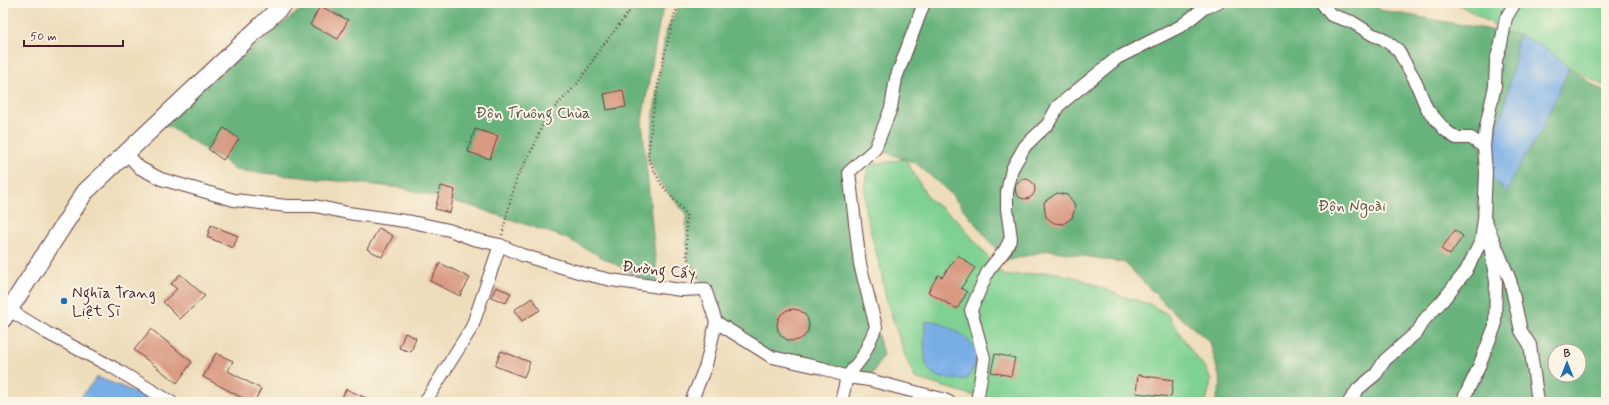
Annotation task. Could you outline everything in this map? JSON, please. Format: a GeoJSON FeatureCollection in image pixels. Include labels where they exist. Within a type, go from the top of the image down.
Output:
{"type":"FeatureCollection","features":[{"type":"Feature","properties":{"kind":"street"},"geometry":{"type":"LineString","coordinates":[[171,402],[114,368],[47,333],[6,314],[85,192],[285,3]]}},
{"type":"Feature","properties":{"kind":"street"},"geometry":{"type":"LineString","coordinates":[[841,402],[847,377],[863,356],[876,327],[860,264],[849,172],[875,149],[891,108],[896,78],[924,3]]}},
{"type":"Feature","properties":{"kind":"street"},"geometry":{"type":"LineString","coordinates":[[977,402],[984,358],[970,310],[988,271],[1005,250],[1011,238],[1007,209],[1007,192],[1012,169],[1025,146],[1048,124],[1058,106],[1117,58],[1181,26],[1204,8],[1218,3]]}},
{"type":"Feature","properties":{"kind":"street"},"geometry":{"type":"LineString","coordinates":[[1322,3],[1326,11],[1331,15],[1352,22],[1382,38],[1398,50],[1414,78],[1427,109],[1445,130],[1456,138],[1470,138],[1484,147]]}},
{"type":"Feature","properties":{"kind":"street"},"geometry":{"type":"LineString","coordinates":[[1349,402],[1358,389],[1376,374],[1385,360],[1418,331],[1425,319],[1443,300],[1466,271],[1481,240],[1484,219],[1486,172],[1484,147],[1486,126],[1495,86],[1496,60],[1506,18],[1515,3]]}},
{"type":"Feature","properties":{"kind":"street","name":"Đường Cấy"},"geometry":{"type":"LineString","coordinates":[[126,153],[140,168],[160,179],[234,200],[287,206],[315,206],[348,213],[412,222],[449,230],[473,239],[500,245],[522,255],[585,274],[611,280],[681,290],[705,289],[716,322]]}},
{"type":"Feature","properties":{"kind":"street"},"geometry":{"type":"LineString","coordinates":[[1462,402],[1478,369],[1495,326],[1496,282],[1484,219]]}},
{"type":"Feature","properties":{"kind":"street"},"geometry":{"type":"LineString","coordinates":[[1484,219],[1510,280],[1521,331],[1530,345],[1538,402]]}},
{"type":"Feature","properties":{"kind":"street"},"geometry":{"type":"LineString","coordinates":[[425,402],[472,327],[500,245]]}},
{"type":"Feature","properties":{"kind":"street"},"geometry":{"type":"LineString","coordinates":[[691,402],[706,365],[716,322],[772,357],[822,368],[847,377],[888,385],[949,402]]}},
{"type":"Feature","properties":{"kind":"path"},"geometry":{"type":"LineString","coordinates":[[500,245],[517,177],[535,144],[545,118],[578,83],[601,48],[636,3]]}},
{"type":"Feature","properties":{"kind":"path"},"geometry":{"type":"LineString","coordinates":[[680,3],[674,16],[659,78],[652,120],[648,158],[661,184],[686,214],[687,258],[705,289]]}},
{"type":"Feature","properties":{"kind":"green space","name":"Độn Truông Chùa"},"geometry":{"type":"Polygon","coordinates":[[[309,3],[666,3],[659,24],[642,121],[658,287],[566,238],[471,206],[403,188],[235,170],[223,160],[160,121],[309,3]]]}},
{"type":"Feature","properties":{"kind":"green space","name":"Độn Ngoài"},"geometry":{"type":"Polygon","coordinates":[[[680,3],[1376,3],[1380,10],[1519,35],[1606,93],[1606,402],[1215,402],[1221,384],[1210,342],[1169,308],[1125,263],[1049,250],[1006,261],[951,194],[916,163],[875,149],[849,172],[860,264],[883,355],[869,380],[772,357],[716,322],[705,289],[687,258],[686,214],[661,184],[648,158],[665,34],[680,3]]]}},
{"type":"Feature","properties":{"kind":"green space"},"geometry":{"type":"Polygon","coordinates":[[[1456,3],[1606,3],[1606,86],[1569,68],[1456,3]]]}},
{"type":"Feature","properties":{"kind":"green space"},"geometry":{"type":"Polygon","coordinates":[[[905,159],[929,199],[956,219],[1004,276],[1052,272],[1078,278],[1121,296],[1147,303],[1167,314],[1193,353],[1206,369],[1211,381],[1206,402],[995,402],[915,378],[906,358],[886,299],[881,271],[865,210],[865,183],[869,165],[905,159]]]}},
{"type":"Feature","properties":{"kind":"water"},"geometry":{"type":"Polygon","coordinates":[[[1519,35],[1546,48],[1569,68],[1540,133],[1513,177],[1507,193],[1486,172],[1493,161],[1493,138],[1504,108],[1515,61],[1515,51],[1519,35]]]}},
{"type":"Feature","properties":{"kind":"water"},"geometry":{"type":"Polygon","coordinates":[[[935,321],[960,334],[970,342],[978,354],[975,366],[967,379],[939,377],[932,373],[927,366],[925,358],[925,322],[935,321]]]}},
{"type":"Feature","properties":{"kind":"water"},"geometry":{"type":"Polygon","coordinates":[[[97,377],[147,397],[152,402],[77,402],[97,377]]]}},
{"type":"Feature","properties":{"kind":"building"},"geometry":{"type":"Polygon","coordinates":[[[320,6],[348,20],[338,39],[310,25],[320,6]]]}},
{"type":"Feature","properties":{"kind":"building"},"geometry":{"type":"Polygon","coordinates":[[[623,90],[626,107],[607,110],[604,94],[623,90]]]}},
{"type":"Feature","properties":{"kind":"building"},"geometry":{"type":"Polygon","coordinates":[[[224,128],[239,139],[223,160],[208,149],[224,128]]]}},
{"type":"Feature","properties":{"kind":"building"},"geometry":{"type":"Polygon","coordinates":[[[475,129],[498,136],[490,159],[468,152],[475,129]]]}},
{"type":"Feature","properties":{"kind":"building"},"geometry":{"type":"Polygon","coordinates":[[[1025,179],[1032,182],[1035,189],[1032,196],[1025,199],[1018,196],[1015,189],[1018,182],[1025,179]]]}},
{"type":"Feature","properties":{"kind":"building"},"geometry":{"type":"Polygon","coordinates":[[[441,186],[455,190],[450,213],[435,209],[441,186]]]}},
{"type":"Feature","properties":{"kind":"building"},"geometry":{"type":"Polygon","coordinates":[[[1057,193],[1067,195],[1074,203],[1075,208],[1072,218],[1063,224],[1054,223],[1046,217],[1045,212],[1044,202],[1057,193]]]}},
{"type":"Feature","properties":{"kind":"building"},"geometry":{"type":"Polygon","coordinates":[[[211,225],[238,236],[233,248],[207,237],[211,225]]]}},
{"type":"Feature","properties":{"kind":"building"},"geometry":{"type":"Polygon","coordinates":[[[379,228],[393,236],[382,257],[367,249],[379,228]]]}},
{"type":"Feature","properties":{"kind":"building"},"geometry":{"type":"Polygon","coordinates":[[[1455,230],[1463,236],[1450,255],[1441,249],[1455,230]]]}},
{"type":"Feature","properties":{"kind":"building"},"geometry":{"type":"Polygon","coordinates":[[[958,255],[975,268],[961,288],[967,292],[957,309],[928,292],[938,275],[942,277],[958,255]]]}},
{"type":"Feature","properties":{"kind":"building"},"geometry":{"type":"Polygon","coordinates":[[[440,263],[470,278],[460,296],[430,281],[440,263]]]}},
{"type":"Feature","properties":{"kind":"building"},"geometry":{"type":"Polygon","coordinates":[[[180,274],[205,296],[180,319],[163,302],[177,289],[171,284],[180,274]]]}},
{"type":"Feature","properties":{"kind":"building"},"geometry":{"type":"Polygon","coordinates":[[[496,287],[511,293],[506,303],[491,297],[496,287]]]}},
{"type":"Feature","properties":{"kind":"building"},"geometry":{"type":"Polygon","coordinates":[[[532,298],[540,310],[522,321],[514,310],[532,298]]]}},
{"type":"Feature","properties":{"kind":"building"},"geometry":{"type":"Polygon","coordinates":[[[793,309],[804,314],[809,325],[804,336],[793,341],[782,336],[777,325],[782,314],[793,309]]]}},
{"type":"Feature","properties":{"kind":"building"},"geometry":{"type":"Polygon","coordinates":[[[151,329],[192,362],[177,383],[134,350],[151,329]]]}},
{"type":"Feature","properties":{"kind":"building"},"geometry":{"type":"Polygon","coordinates":[[[405,333],[416,338],[411,352],[399,348],[405,333]]]}},
{"type":"Feature","properties":{"kind":"building"},"geometry":{"type":"Polygon","coordinates":[[[501,351],[530,362],[524,377],[495,366],[501,351]]]}},
{"type":"Feature","properties":{"kind":"building"},"geometry":{"type":"Polygon","coordinates":[[[216,353],[233,361],[228,371],[261,389],[254,402],[250,402],[203,377],[216,353]]]}},
{"type":"Feature","properties":{"kind":"building"},"geometry":{"type":"Polygon","coordinates":[[[995,354],[1015,358],[1011,376],[991,372],[995,354]]]}},
{"type":"Feature","properties":{"kind":"building"},"geometry":{"type":"Polygon","coordinates":[[[1138,375],[1173,380],[1171,397],[1136,393],[1138,375]]]}},
{"type":"Feature","properties":{"kind":"building"},"geometry":{"type":"Polygon","coordinates":[[[346,389],[375,402],[340,402],[346,389]]]}},
{"type":"Feature","properties":{"kind":"place","name":"Nghĩa Trang Liệt Sĩ"},"geometry":{"type":"Point","coordinates":[64,301]}}]}
